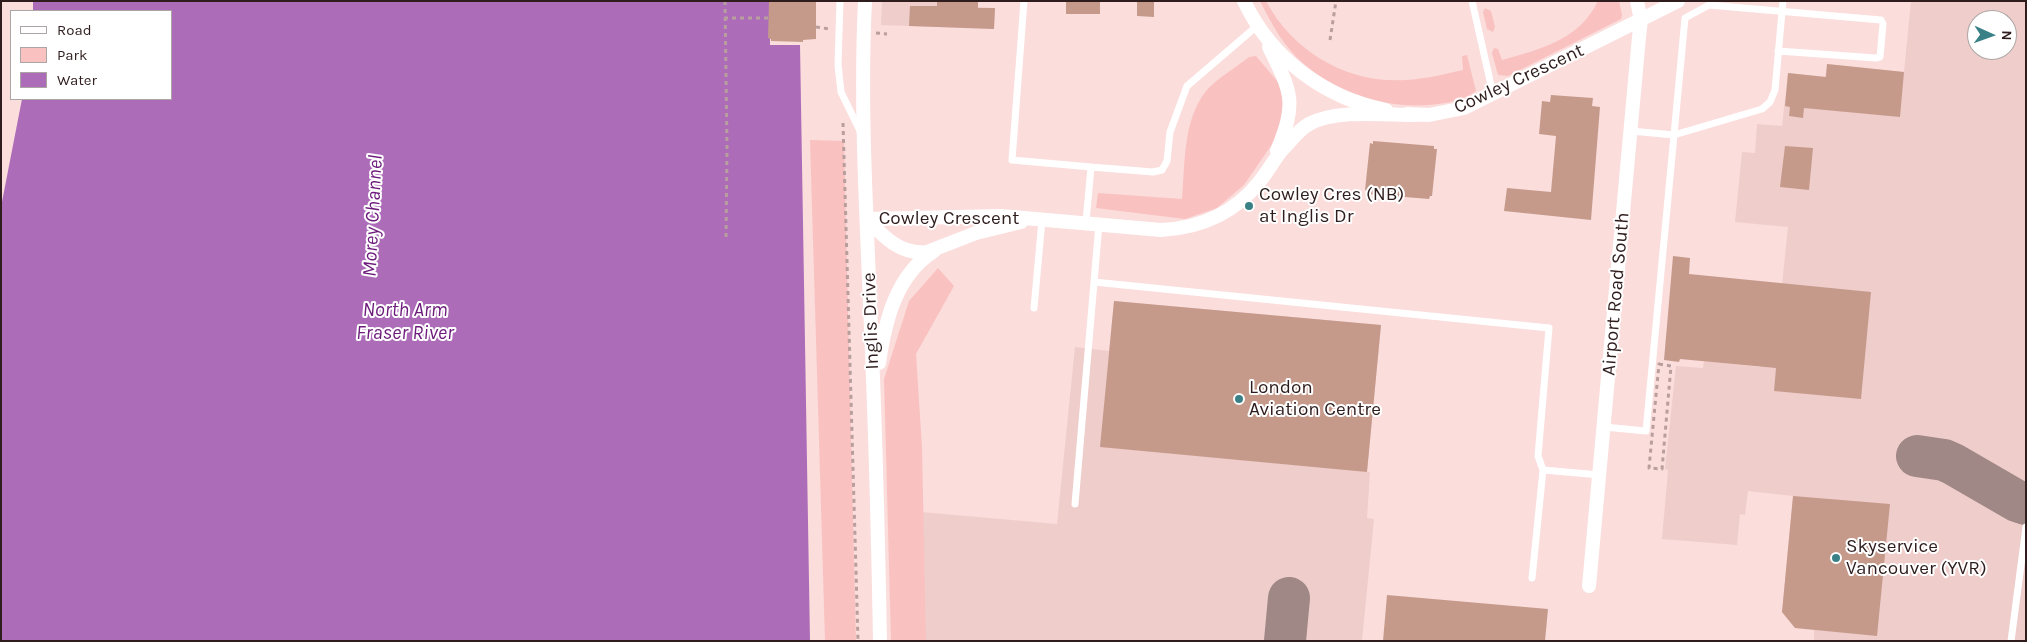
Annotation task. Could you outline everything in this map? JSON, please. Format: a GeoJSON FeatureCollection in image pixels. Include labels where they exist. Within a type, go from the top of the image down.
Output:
{"type":"FeatureCollection","features":[{"type":"Feature","properties":{"kind":"street","name":"Inglis Drive"},"geometry":{"type":"LineString","coordinates":[[865,1],[865,139],[880,641]]}},
{"type":"Feature","properties":{"kind":"street","name":"Cowley Crescent"},"geometry":{"type":"LineString","coordinates":[[1244,1],[1260,30],[1294,67],[1312,81],[1350,100],[1368,106],[1415,116],[1464,108],[1678,1]]}},
{"type":"Feature","properties":{"kind":"street","name":"Airport Road South"},"geometry":{"type":"LineString","coordinates":[[1589,586],[1641,20],[1637,1]]}},
{"type":"Feature","properties":{"kind":"street"},"geometry":{"type":"LineString","coordinates":[[1260,30],[1283,76],[1290,102],[1288,125],[1274,160]]}},
{"type":"Feature","properties":{"kind":"street"},"geometry":{"type":"LineString","coordinates":[[1274,160],[1301,130],[1321,119],[1347,115],[1415,116]]}},
{"type":"Feature","properties":{"kind":"street","name":"Cowley Crescent"},"geometry":{"type":"LineString","coordinates":[[867,220],[1002,216],[1161,230],[1180,229],[1210,221],[1223,214],[1249,194],[1274,160]]}},
{"type":"Feature","properties":{"kind":"street","name":"Cowley Crescent"},"geometry":{"type":"LineString","coordinates":[[867,220],[888,241],[901,248],[921,252],[943,246],[976,232],[1039,219]]}},
{"type":"Feature","properties":{"kind":"street"},"geometry":{"type":"LineString","coordinates":[[874,398],[885,328],[897,295],[905,280],[921,260],[943,246]]}},
{"type":"Feature","properties":{"kind":"lane"},"geometry":{"type":"LineString","coordinates":[[840,1],[838,65],[841,92],[849,112],[865,139]]}},
{"type":"Feature","properties":{"kind":"lane"},"geometry":{"type":"LineString","coordinates":[[1024,1],[1012,160],[1153,172],[1162,170],[1167,161],[1170,132],[1187,86],[1260,30]]}},
{"type":"Feature","properties":{"kind":"lane"},"geometry":{"type":"LineString","coordinates":[[1472,1],[1493,94]]}},
{"type":"Feature","properties":{"kind":"lane"},"geometry":{"type":"LineString","coordinates":[[1631,130],[1674,135],[1762,109],[1770,102],[1775,90],[1783,1]]}},
{"type":"Feature","properties":{"kind":"lane"},"geometry":{"type":"LineString","coordinates":[[1604,427],[1646,431],[1685,18],[1709,5],[1881,20],[1883,24],[1880,57],[1778,51]]}},
{"type":"Feature","properties":{"kind":"lane"},"geometry":{"type":"LineString","coordinates":[[1075,504],[1094,282],[1091,167]]}},
{"type":"Feature","properties":{"kind":"lane"},"geometry":{"type":"LineString","coordinates":[[1034,308],[1039,219]]}},
{"type":"Feature","properties":{"kind":"lane"},"geometry":{"type":"LineString","coordinates":[[1094,282],[1549,328],[1538,456],[1543,470],[1532,578]]}},
{"type":"Feature","properties":{"kind":"lane"},"geometry":{"type":"LineString","coordinates":[[1543,470],[1600,475]]}},
{"type":"Feature","properties":{"kind":"lane"},"geometry":{"type":"LineString","coordinates":[[2011,641],[2026,527]]}},
{"type":"Feature","properties":{"kind":"path"},"geometry":{"type":"LineString","coordinates":[[725,1],[726,240]]}},
{"type":"Feature","properties":{"kind":"path"},"geometry":{"type":"LineString","coordinates":[[1330,40],[1336,1]]}},
{"type":"Feature","properties":{"kind":"path"},"geometry":{"type":"LineString","coordinates":[[724,18],[769,18]]}},
{"type":"Feature","properties":{"kind":"path"},"geometry":{"type":"LineString","coordinates":[[843,123],[858,641]]}},
{"type":"Feature","properties":{"kind":"shaded area"},"geometry":{"type":"Polygon","coordinates":[[[882,1],[978,1],[978,7],[995,8],[994,29],[881,25],[882,1]]]}},
{"type":"Feature","properties":{"kind":"shaded area"},"geometry":{"type":"Polygon","coordinates":[[[1911,1],[2026,1],[2026,641],[1814,641],[1814,630],[1795,628],[1782,612],[1793,496],[1748,491],[1745,515],[1740,514],[1737,545],[1662,539],[1668,470],[1665,469],[1676,366],[1703,368],[1704,361],[1760,367],[1776,343],[1788,227],[1735,222],[1742,152],[1755,153],[1757,124],[1782,126],[1788,73],[1825,77],[1827,64],[1904,72],[1911,1]]]}},
{"type":"Feature","properties":{"kind":"shaded area"},"geometry":{"type":"Polygon","coordinates":[[[1114,301],[1381,325],[1367,472],[1370,472],[1367,518],[1374,519],[1362,641],[922,641],[921,512],[1057,524],[1075,347],[1109,351],[1114,301]]]}},
{"type":"Feature","properties":{"kind":"green space"},"geometry":{"type":"Polygon","coordinates":[[[1260,1],[1266,1],[1277,19],[1307,49],[1324,61],[1343,70],[1363,77],[1384,80],[1420,79],[1463,70],[1462,56],[1467,55],[1476,91],[1469,96],[1457,100],[1427,105],[1389,103],[1352,93],[1319,75],[1290,50],[1269,19],[1260,1]]]}},
{"type":"Feature","properties":{"kind":"green space"},"geometry":{"type":"Polygon","coordinates":[[[1598,1],[1619,1],[1621,19],[1508,76],[1498,75],[1492,53],[1494,48],[1498,49],[1502,60],[1545,47],[1570,34],[1590,14],[1598,1]]]}},
{"type":"Feature","properties":{"kind":"green space"},"geometry":{"type":"Polygon","coordinates":[[[1485,8],[1491,11],[1495,27],[1493,32],[1487,29],[1483,12],[1485,8]]]}},
{"type":"Feature","properties":{"kind":"green space"},"geometry":{"type":"Polygon","coordinates":[[[1256,56],[1278,82],[1284,109],[1277,137],[1244,185],[1217,208],[1185,219],[1096,208],[1098,193],[1182,199],[1186,142],[1198,102],[1215,82],[1249,57],[1256,56]]]}},
{"type":"Feature","properties":{"kind":"green space"},"geometry":{"type":"Polygon","coordinates":[[[810,140],[844,141],[856,641],[825,641],[810,140]]]}},
{"type":"Feature","properties":{"kind":"green space"},"geometry":{"type":"Polygon","coordinates":[[[938,268],[954,286],[916,354],[922,447],[926,641],[891,641],[884,379],[909,301],[938,268]]]}},
{"type":"Feature","properties":{"kind":"water","name":"North Arm Fraser River"},"geometry":{"type":"Polygon","coordinates":[[[33,1],[770,1],[770,45],[800,45],[810,641],[1,641],[1,207],[22,100],[172,100],[172,10],[33,10],[33,1]]]}},
{"type":"Feature","properties":{"kind":"building"},"geometry":{"type":"Polygon","coordinates":[[[769,1],[816,1],[816,39],[803,40],[803,42],[771,41],[768,38],[769,1]]]}},
{"type":"Feature","properties":{"kind":"building"},"geometry":{"type":"Polygon","coordinates":[[[937,1],[978,1],[978,8],[995,8],[994,29],[909,26],[910,6],[937,6],[937,1]]]}},
{"type":"Feature","properties":{"kind":"building"},"geometry":{"type":"Polygon","coordinates":[[[1066,1],[1100,1],[1100,14],[1066,14],[1066,1]]]}},
{"type":"Feature","properties":{"kind":"building"},"geometry":{"type":"Polygon","coordinates":[[[1137,1],[1154,1],[1154,17],[1137,16],[1137,1]]]}},
{"type":"Feature","properties":{"kind":"building"},"geometry":{"type":"Polygon","coordinates":[[[1827,64],[1904,72],[1900,117],[1804,108],[1803,118],[1789,116],[1790,107],[1785,106],[1788,73],[1826,77],[1827,64]]]}},
{"type":"Feature","properties":{"kind":"building"},"geometry":{"type":"Polygon","coordinates":[[[1551,95],[1593,98],[1592,106],[1600,107],[1591,220],[1504,211],[1507,188],[1551,192],[1556,136],[1539,134],[1542,101],[1550,102],[1551,95]]]}},
{"type":"Feature","properties":{"kind":"building"},"geometry":{"type":"Polygon","coordinates":[[[1373,141],[1434,146],[1434,149],[1437,149],[1432,196],[1429,199],[1368,194],[1368,191],[1365,190],[1370,143],[1373,144],[1373,141]]]}},
{"type":"Feature","properties":{"kind":"building"},"geometry":{"type":"Polygon","coordinates":[[[1785,146],[1813,148],[1809,190],[1780,187],[1785,146]]]}},
{"type":"Feature","properties":{"kind":"building"},"geometry":{"type":"Polygon","coordinates":[[[1673,256],[1690,258],[1689,274],[1871,292],[1861,399],[1774,391],[1776,368],[1680,359],[1679,362],[1664,360],[1673,256]]]}},
{"type":"Feature","properties":{"kind":"building","name":"London Aviation Centre"},"geometry":{"type":"Polygon","coordinates":[[[1114,301],[1381,325],[1367,472],[1100,447],[1114,301]]]}},
{"type":"Feature","properties":{"kind":"building","name":"Skyservice Vancouver (YVR)"},"geometry":{"type":"Polygon","coordinates":[[[1793,496],[1890,504],[1877,636],[1795,628],[1782,612],[1793,496]]]}},
{"type":"Feature","properties":{"kind":"building"},"geometry":{"type":"Polygon","coordinates":[[[1387,595],[1548,609],[1545,641],[1383,641],[1387,595]]]}},
{"type":"Feature","properties":{"kind":"taxiway"},"geometry":{"type":"LineString","coordinates":[[1917,456],[1944,460],[2017,501],[2026,504]]}},
{"type":"Feature","properties":{"kind":"taxiway"},"geometry":{"type":"LineString","coordinates":[[1285,641],[1289,598]]}},
{"type":"Feature","properties":{"kind":"place","name":"Cowley Cres (NB) at Inglis Dr"},"geometry":{"type":"Point","coordinates":[1249,206]}},
{"type":"Feature","properties":{"kind":"place","name":"London Aviation Centre"},"geometry":{"type":"Point","coordinates":[1239,399]}},
{"type":"Feature","properties":{"kind":"place","name":"Skyservice Vancouver (YVR)"},"geometry":{"type":"Point","coordinates":[1836,558]}},
{"type":"Feature","properties":{"kind":"water label","name":"Morey Channel"},"geometry":{"type":"Point","coordinates":[373,216]}}]}
